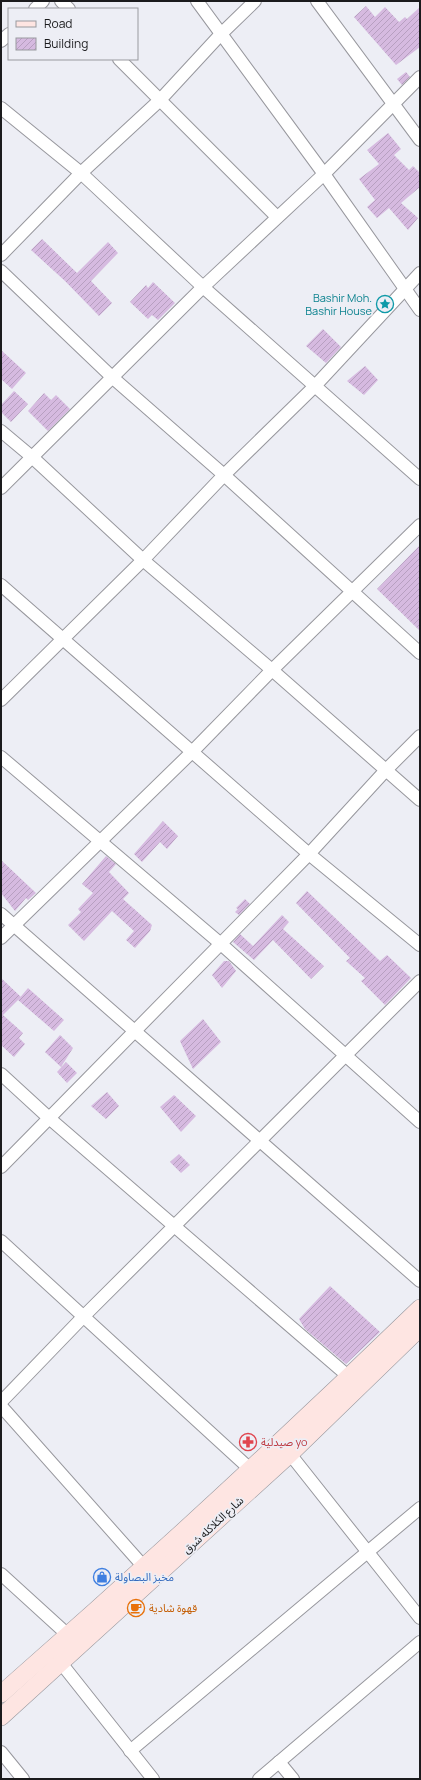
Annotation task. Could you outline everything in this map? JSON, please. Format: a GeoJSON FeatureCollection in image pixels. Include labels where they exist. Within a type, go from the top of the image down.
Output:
{"type":"FeatureCollection","features":[{"type":"Feature","properties":{"kind":"street"},"geometry":{"type":"LineString","coordinates":[[35,8],[43,1]]}},
{"type":"Feature","properties":{"kind":"street"},"geometry":{"type":"LineString","coordinates":[[60,1],[68,8]]}},
{"type":"Feature","properties":{"kind":"street"},"geometry":{"type":"LineString","coordinates":[[197,1],[324,174],[420,310]]}},
{"type":"Feature","properties":{"kind":"street"},"geometry":{"type":"LineString","coordinates":[[1,255],[81,173],[160,100],[221,34],[255,1]]}},
{"type":"Feature","properties":{"kind":"street"},"geometry":{"type":"LineString","coordinates":[[317,1],[420,140]]}},
{"type":"Feature","properties":{"kind":"street"},"geometry":{"type":"LineString","coordinates":[[120,60],[277,217]]}},
{"type":"Feature","properties":{"kind":"street"},"geometry":{"type":"LineString","coordinates":[[1,488],[203,287],[324,174],[420,77]]}},
{"type":"Feature","properties":{"kind":"street"},"geometry":{"type":"LineString","coordinates":[[1,108],[81,173],[203,287],[420,479]]}},
{"type":"Feature","properties":{"kind":"street"},"geometry":{"type":"LineString","coordinates":[[1,271],[113,378],[224,475],[420,653]]}},
{"type":"Feature","properties":{"kind":"street"},"geometry":{"type":"LineString","coordinates":[[1,700],[143,560],[224,475],[314,386],[420,272]]}},
{"type":"Feature","properties":{"kind":"street"},"geometry":{"type":"LineString","coordinates":[[1,431],[32,457],[143,560],[272,670],[420,800]]}},
{"type":"Feature","properties":{"kind":"street"},"geometry":{"type":"LineString","coordinates":[[1,938],[193,751],[272,670],[420,525]]}},
{"type":"Feature","properties":{"kind":"street"},"geometry":{"type":"LineString","coordinates":[[1,585],[193,751],[309,854],[420,945]]}},
{"type":"Feature","properties":{"kind":"street"},"geometry":{"type":"LineString","coordinates":[[1,1167],[309,854],[386,770],[420,736]]}},
{"type":"Feature","properties":{"kind":"street"},"geometry":{"type":"LineString","coordinates":[[1,757],[221,944],[420,1122]]}},
{"type":"Feature","properties":{"kind":"street"},"geometry":{"type":"LineString","coordinates":[[1,914],[420,1282]]}},
{"type":"Feature","properties":{"kind":"street"},"geometry":{"type":"LineString","coordinates":[[1,1402],[83,1317],[420,981]]}},
{"type":"Feature","properties":{"kind":"street"},"geometry":{"type":"LineString","coordinates":[[1,1074],[49,1118],[175,1225],[348,1376]]}},
{"type":"Feature","properties":{"kind":"street"},"geometry":{"type":"LineString","coordinates":[[1,1241],[250,1469]]}},
{"type":"Feature","properties":{"kind":"street","name":"شارع الكلاكله شرق"},"geometry":{"type":"LineString","coordinates":[[1,1694],[144,1567],[420,1308]]}},
{"type":"Feature","properties":{"kind":"street","name":"شارع الكلاكله شرق"},"geometry":{"type":"LineString","coordinates":[[1,1717],[290,1454],[420,1328]]}},
{"type":"Feature","properties":{"kind":"street"},"geometry":{"type":"LineString","coordinates":[[1,1406],[144,1567]]}},
{"type":"Feature","properties":{"kind":"street"},"geometry":{"type":"LineString","coordinates":[[290,1454],[420,1618]]}},
{"type":"Feature","properties":{"kind":"street"},"geometry":{"type":"LineString","coordinates":[[130,1751],[420,1508]]}},
{"type":"Feature","properties":{"kind":"street"},"geometry":{"type":"LineString","coordinates":[[1,1574],[68,1635]]}},
{"type":"Feature","properties":{"kind":"street"},"geometry":{"type":"LineString","coordinates":[[259,1779],[420,1642]]}},
{"type":"Feature","properties":{"kind":"street"},"geometry":{"type":"LineString","coordinates":[[61,1663],[153,1779]]}},
{"type":"Feature","properties":{"kind":"street"},"geometry":{"type":"LineString","coordinates":[[1,1752],[23,1779]]}},
{"type":"Feature","properties":{"kind":"street"},"geometry":{"type":"LineString","coordinates":[[279,1762],[293,1779]]}},
{"type":"Feature","properties":{"kind":"building"},"geometry":{"type":"Polygon","coordinates":[[[366,6],[375,17],[385,7],[399,22],[405,17],[407,19],[420,7],[420,47],[396,65],[354,17],[366,6]]]}},
{"type":"Feature","properties":{"kind":"building"},"geometry":{"type":"Polygon","coordinates":[[[406,72],[410,77],[402,85],[397,79],[406,72]]]}},
{"type":"Feature","properties":{"kind":"building"},"geometry":{"type":"Polygon","coordinates":[[[388,133],[401,149],[394,155],[409,170],[413,166],[420,173],[420,187],[401,203],[418,218],[408,230],[389,208],[377,218],[367,207],[375,200],[359,179],[379,164],[367,150],[388,133]]]}},
{"type":"Feature","properties":{"kind":"building"},"geometry":{"type":"Polygon","coordinates":[[[42,239],[77,273],[108,242],[118,253],[91,281],[112,303],[99,316],[65,281],[31,250],[42,239]]]}},
{"type":"Feature","properties":{"kind":"building"},"geometry":{"type":"Polygon","coordinates":[[[153,282],[175,303],[158,320],[152,315],[148,319],[130,302],[146,285],[148,288],[153,282]]]}},
{"type":"Feature","properties":{"kind":"building"},"geometry":{"type":"Polygon","coordinates":[[[323,329],[341,347],[326,363],[306,346],[323,329]]]}},
{"type":"Feature","properties":{"kind":"building"},"geometry":{"type":"Polygon","coordinates":[[[1,350],[26,373],[12,389],[1,379],[1,350]]]}},
{"type":"Feature","properties":{"kind":"building"},"geometry":{"type":"Polygon","coordinates":[[[365,366],[378,380],[364,395],[347,381],[365,366]]]}},
{"type":"Feature","properties":{"kind":"building"},"geometry":{"type":"Polygon","coordinates":[[[14,391],[28,404],[11,422],[1,412],[1,405],[14,391]]]}},
{"type":"Feature","properties":{"kind":"building"},"geometry":{"type":"Polygon","coordinates":[[[44,393],[51,400],[56,395],[70,409],[48,431],[28,411],[44,393]]]}},
{"type":"Feature","properties":{"kind":"building"},"geometry":{"type":"Polygon","coordinates":[[[420,545],[420,631],[377,589],[420,545]]]}},
{"type":"Feature","properties":{"kind":"building"},"geometry":{"type":"Polygon","coordinates":[[[163,821],[178,836],[167,849],[160,842],[142,862],[134,854],[163,821]]]}},
{"type":"Feature","properties":{"kind":"building"},"geometry":{"type":"Polygon","coordinates":[[[106,856],[116,864],[109,872],[129,893],[123,899],[152,925],[150,931],[135,948],[126,940],[134,931],[112,911],[84,941],[68,925],[81,912],[78,909],[93,893],[82,884],[106,856]]]}},
{"type":"Feature","properties":{"kind":"building"},"geometry":{"type":"Polygon","coordinates":[[[1,860],[36,893],[28,900],[26,898],[15,911],[1,893],[1,860]]]}},
{"type":"Feature","properties":{"kind":"building"},"geometry":{"type":"Polygon","coordinates":[[[307,891],[380,961],[387,955],[411,978],[385,1005],[361,981],[365,978],[346,961],[350,958],[296,903],[307,891]]]}},
{"type":"Feature","properties":{"kind":"building"},"geometry":{"type":"Polygon","coordinates":[[[245,899],[250,904],[239,915],[235,912],[238,909],[236,908],[245,899]]]}},
{"type":"Feature","properties":{"kind":"building"},"geometry":{"type":"Polygon","coordinates":[[[282,915],[289,922],[283,929],[324,966],[311,979],[273,940],[254,960],[233,942],[240,934],[253,946],[282,915]]]}},
{"type":"Feature","properties":{"kind":"building"},"geometry":{"type":"Polygon","coordinates":[[[224,961],[229,961],[236,971],[222,988],[212,975],[224,961]]]}},
{"type":"Feature","properties":{"kind":"building"},"geometry":{"type":"Polygon","coordinates":[[[1,978],[21,997],[3,1015],[23,1033],[19,1038],[25,1044],[14,1057],[1,1045],[1,978]]]}},
{"type":"Feature","properties":{"kind":"building"},"geometry":{"type":"Polygon","coordinates":[[[28,988],[64,1020],[54,1031],[18,1000],[28,988]]]}},
{"type":"Feature","properties":{"kind":"building"},"geometry":{"type":"Polygon","coordinates":[[[203,1019],[221,1042],[193,1069],[180,1041],[203,1019]]]}},
{"type":"Feature","properties":{"kind":"building"},"geometry":{"type":"Polygon","coordinates":[[[60,1035],[73,1048],[61,1067],[45,1052],[60,1035]]]}},
{"type":"Feature","properties":{"kind":"building"},"geometry":{"type":"Polygon","coordinates":[[[66,1062],[77,1073],[67,1083],[57,1072],[66,1062]]]}},
{"type":"Feature","properties":{"kind":"building"},"geometry":{"type":"Polygon","coordinates":[[[107,1092],[119,1106],[106,1119],[91,1106],[107,1092]]]}},
{"type":"Feature","properties":{"kind":"building"},"geometry":{"type":"Polygon","coordinates":[[[174,1095],[196,1116],[181,1132],[160,1107],[174,1095]]]}},
{"type":"Feature","properties":{"kind":"building"},"geometry":{"type":"Polygon","coordinates":[[[179,1154],[190,1165],[181,1173],[170,1162],[179,1154]]]}},
{"type":"Feature","properties":{"kind":"building"},"geometry":{"type":"Polygon","coordinates":[[[330,1286],[380,1332],[346,1364],[305,1329],[299,1319],[330,1286]]]}},
{"type":"Feature","properties":{"kind":"place","name":"Bashir Moh. Bashir House"},"geometry":{"type":"Point","coordinates":[385,304]}},
{"type":"Feature","properties":{"kind":"place","name":"صيدلية yo"},"geometry":{"type":"Point","coordinates":[248,1442]}},
{"type":"Feature","properties":{"kind":"place","name":"مخبز البصاولة"},"geometry":{"type":"Point","coordinates":[102,1577]}},
{"type":"Feature","properties":{"kind":"place","name":"قهوة شادية"},"geometry":{"type":"Point","coordinates":[136,1608]}}]}
